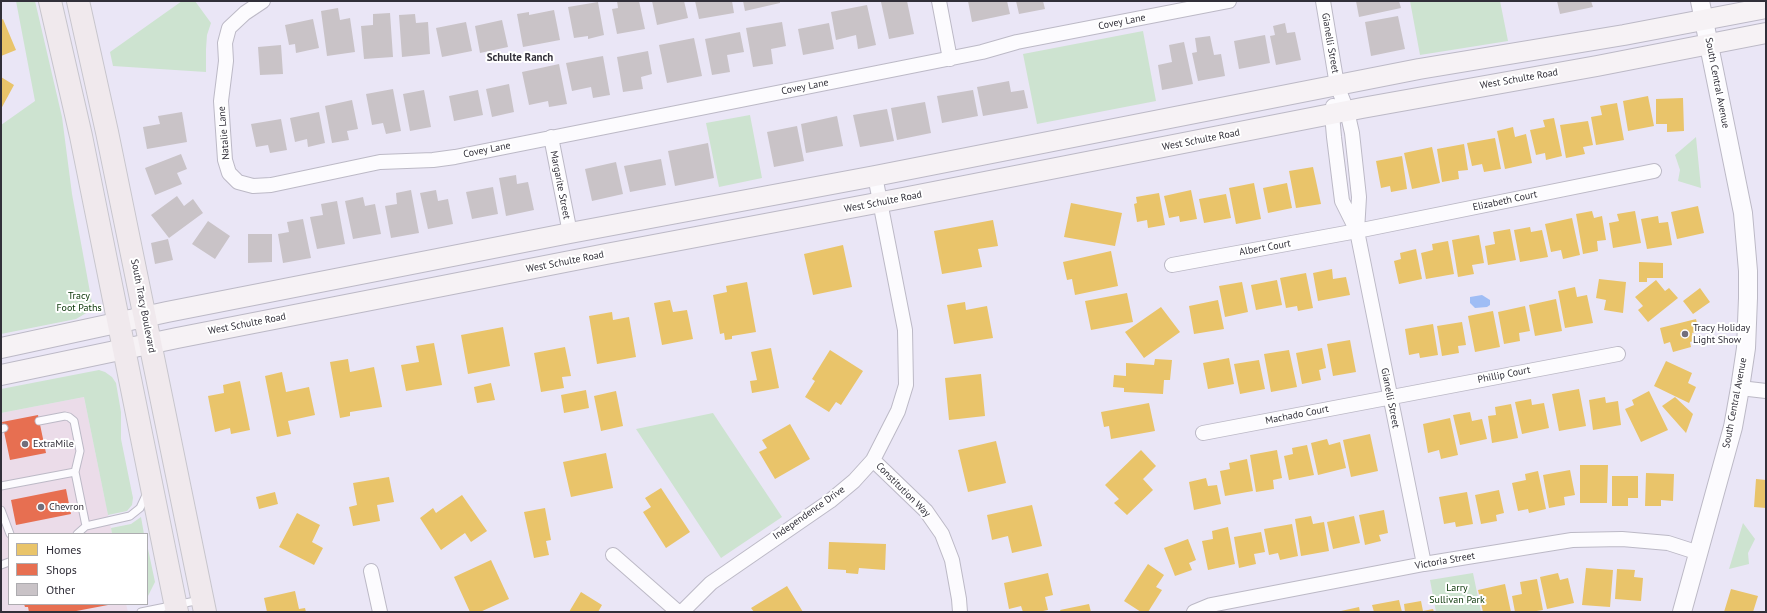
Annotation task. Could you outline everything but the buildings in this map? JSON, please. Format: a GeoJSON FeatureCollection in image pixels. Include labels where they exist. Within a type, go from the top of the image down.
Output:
{"type":"FeatureCollection","features":[{"type":"Feature","properties":{"kind":"main road"},"geometry":{"type":"LineString","coordinates":[[50,1],[80,136],[176,608]]}},
{"type":"Feature","properties":{"kind":"main road","name":"South Tracy Boulevard"},"geometry":{"type":"LineString","coordinates":[[78,1],[107,132],[204,606]]}},
{"type":"Feature","properties":{"kind":"main road"},"geometry":{"type":"LineString","coordinates":[[1,348],[145,317],[570,233],[875,176],[1419,69],[1624,35],[1702,10],[1766,8]]}},
{"type":"Feature","properties":{"kind":"main road","name":"West Schulte Road"},"geometry":{"type":"LineString","coordinates":[[1,375],[150,344],[1340,112],[1766,33]]}},
{"type":"Feature","properties":{"kind":"street","name":"Natalie Lane"},"geometry":{"type":"LineString","coordinates":[[263,1],[245,13],[229,28],[225,43],[226,61],[221,102],[225,160],[229,173],[238,182],[253,186],[271,185],[380,162]]}},
{"type":"Feature","properties":{"kind":"street"},"geometry":{"type":"LineString","coordinates":[[939,1],[950,58]]}},
{"type":"Feature","properties":{"kind":"street","name":"Covey Lane"},"geometry":{"type":"LineString","coordinates":[[380,162],[433,160],[455,157],[982,52],[1018,42],[1229,1]]}},
{"type":"Feature","properties":{"kind":"street","name":"Gianelli Street"},"geometry":{"type":"LineString","coordinates":[[1322,1],[1337,85],[1340,112],[1342,200],[1357,231],[1424,564]]}},
{"type":"Feature","properties":{"kind":"street","name":"South Central Avenue"},"geometry":{"type":"LineString","coordinates":[[1682,612],[1733,427],[1746,348],[1748,298],[1746,242],[1738,184],[1702,10]]}},
{"type":"Feature","properties":{"kind":"street","name":"Gianelli Street"},"geometry":{"type":"LineString","coordinates":[[1340,112],[1352,133],[1359,198],[1357,231]]}},
{"type":"Feature","properties":{"kind":"street","name":"Margarite Street"},"geometry":{"type":"LineString","coordinates":[[551,137],[570,233]]}},
{"type":"Feature","properties":{"kind":"street","name":"Elizabeth Court"},"geometry":{"type":"LineString","coordinates":[[1357,231],[1654,171]]}},
{"type":"Feature","properties":{"kind":"street","name":"Independence Drive"},"geometry":{"type":"LineString","coordinates":[[682,612],[711,583],[830,502],[854,481],[873,460],[898,411],[906,385],[905,330],[875,176]]}},
{"type":"Feature","properties":{"kind":"street","name":"Albert Court"},"geometry":{"type":"LineString","coordinates":[[1172,265],[1357,231]]}},
{"type":"Feature","properties":{"kind":"street","name":"Phillip Court"},"geometry":{"type":"LineString","coordinates":[[1390,396],[1618,354]]}},
{"type":"Feature","properties":{"kind":"street"},"geometry":{"type":"LineString","coordinates":[[1740,388],[1766,392]]}},
{"type":"Feature","properties":{"kind":"street","name":"Machado Court"},"geometry":{"type":"LineString","coordinates":[[1203,433],[1390,396]]}},
{"type":"Feature","properties":{"kind":"street","name":"Constitution Way"},"geometry":{"type":"LineString","coordinates":[[873,460],[926,511],[942,534],[952,560],[960,612]]}},
{"type":"Feature","properties":{"kind":"street","name":"Victoria Street"},"geometry":{"type":"LineString","coordinates":[[1194,612],[1211,605],[1424,564],[1572,540],[1598,538],[1668,543],[1699,553]]}},
{"type":"Feature","properties":{"kind":"street"},"geometry":{"type":"LineString","coordinates":[[613,555],[678,612]]}},
{"type":"Feature","properties":{"kind":"street"},"geometry":{"type":"LineString","coordinates":[[371,571],[380,612]]}},
{"type":"Feature","properties":{"kind":"lane"},"geometry":{"type":"LineString","coordinates":[[39,421],[65,416],[74,421],[80,451],[75,472],[86,526]]}},
{"type":"Feature","properties":{"kind":"lane"},"geometry":{"type":"LineString","coordinates":[[1,486],[75,472]]}},
{"type":"Feature","properties":{"kind":"lane"},"geometry":{"type":"LineString","coordinates":[[78,533],[86,526],[130,516],[140,508],[150,486]]}},
{"type":"Feature","properties":{"kind":"lane"},"geometry":{"type":"LineString","coordinates":[[1,510],[10,533]]}},
{"type":"Feature","properties":{"kind":"lane"},"geometry":{"type":"LineString","coordinates":[[141,612],[204,606]]}},
{"type":"Feature","properties":{"kind":"shaded area"},"geometry":{"type":"Polygon","coordinates":[[[84,397],[112,533],[8,533],[8,605],[126,605],[128,612],[1,612],[1,413],[84,397]]]}},
{"type":"Feature","properties":{"kind":"green space","name":"Tracy Foot Paths"},"geometry":{"type":"Polygon","coordinates":[[[16,1],[35,1],[62,117],[72,194],[92,303],[88,312],[76,319],[1,334],[1,125],[35,101],[16,1]]]}},
{"type":"Feature","properties":{"kind":"green space"},"geometry":{"type":"Polygon","coordinates":[[[182,1],[195,1],[211,23],[207,35],[206,72],[113,66],[110,52],[182,1]]]}},
{"type":"Feature","properties":{"kind":"green space"},"geometry":{"type":"Polygon","coordinates":[[[1410,1],[1500,1],[1508,41],[1420,55],[1410,1]]]}},
{"type":"Feature","properties":{"kind":"green space"},"geometry":{"type":"Polygon","coordinates":[[[1143,31],[1156,101],[1037,124],[1023,54],[1143,31]]]}},
{"type":"Feature","properties":{"kind":"green space"},"geometry":{"type":"Polygon","coordinates":[[[750,115],[762,178],[719,187],[706,123],[750,115]]]}},
{"type":"Feature","properties":{"kind":"green space"},"geometry":{"type":"Polygon","coordinates":[[[1696,137],[1701,188],[1678,181],[1680,170],[1675,155],[1696,137]]]}},
{"type":"Feature","properties":{"kind":"green space"},"geometry":{"type":"Polygon","coordinates":[[[99,370],[112,377],[116,383],[121,412],[121,439],[133,498],[132,505],[127,511],[108,515],[84,397],[1,413],[1,389],[99,370]]]}},
{"type":"Feature","properties":{"kind":"green space"},"geometry":{"type":"Polygon","coordinates":[[[713,413],[782,517],[721,558],[636,429],[713,413]]]}},
{"type":"Feature","properties":{"kind":"green space"},"geometry":{"type":"Polygon","coordinates":[[[141,517],[144,533],[112,533],[111,528],[131,524],[141,517]]]}},
{"type":"Feature","properties":{"kind":"green space"},"geometry":{"type":"Polygon","coordinates":[[[1743,523],[1755,539],[1748,553],[1749,564],[1729,569],[1743,523]]]}},
{"type":"Feature","properties":{"kind":"green space"},"geometry":{"type":"Polygon","coordinates":[[[148,549],[155,582],[148,596],[148,549]]]}},
{"type":"Feature","properties":{"kind":"green space","name":"Larry Sullivan Park"},"geometry":{"type":"Polygon","coordinates":[[[1473,573],[1481,612],[1436,612],[1430,580],[1473,573]]]}},
{"type":"Feature","properties":{"kind":"water"},"geometry":{"type":"Polygon","coordinates":[[[1482,295],[1490,300],[1490,305],[1487,307],[1475,308],[1470,303],[1470,297],[1482,295]]]}},
{"type":"Feature","properties":{"kind":"place","name":"Tracy Holiday Light Show"},"geometry":{"type":"Point","coordinates":[1685,334]}},
{"type":"Feature","properties":{"kind":"place","name":"ExtraMile"},"geometry":{"type":"Point","coordinates":[25,444]}},
{"type":"Feature","properties":{"kind":"place","name":"Chevron"},"geometry":{"type":"Point","coordinates":[41,507]}},
{"type":"Feature","properties":{"kind":"district","name":"Schulte Ranch"},"geometry":{"type":"Point","coordinates":[520,58]}}]}
